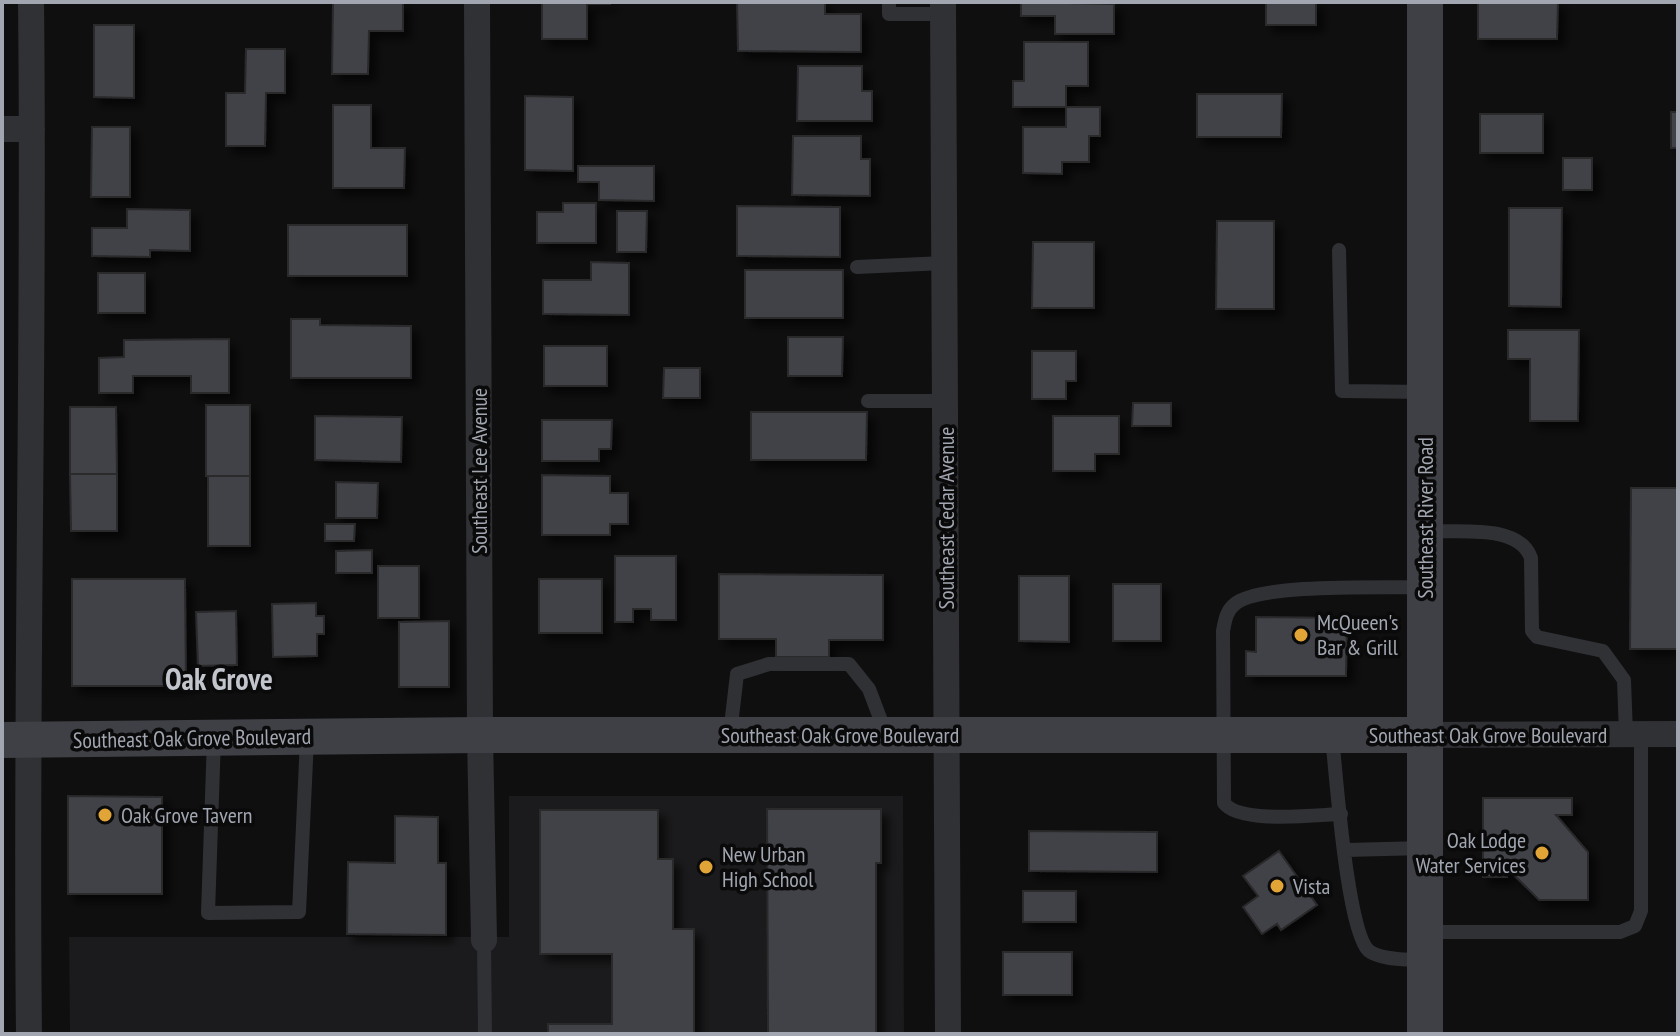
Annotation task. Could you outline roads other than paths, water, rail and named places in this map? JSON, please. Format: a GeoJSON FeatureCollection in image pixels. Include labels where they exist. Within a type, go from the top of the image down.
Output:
{"type":"FeatureCollection","features":[{"type":"Feature","properties":{"kind":"street"},"geometry":{"type":"LineString","coordinates":[[29,1034],[14,740],[32,129],[31,2]]}},
{"type":"Feature","properties":{"kind":"street","name":"Southeast Lee Avenue"},"geometry":{"type":"LineString","coordinates":[[477,2],[480,735],[484,940]]}},
{"type":"Feature","properties":{"kind":"street","name":"Southeast River Road"},"geometry":{"type":"LineString","coordinates":[[1425,2],[1425,1034]]}},
{"type":"Feature","properties":{"kind":"street","name":"Southeast Cedar Avenue"},"geometry":{"type":"LineString","coordinates":[[943,8],[948,1034]]}},
{"type":"Feature","properties":{"kind":"street"},"geometry":{"type":"LineString","coordinates":[[2,129],[32,129]]}},
{"type":"Feature","properties":{"kind":"street","name":"Southeast Oak Grove Boulevard"},"geometry":{"type":"LineString","coordinates":[[14,740],[480,735],[1678,734]]}},
{"type":"Feature","properties":{"kind":"lane"},"geometry":{"type":"LineString","coordinates":[[889,2],[889,14],[943,8]]}},
{"type":"Feature","properties":{"kind":"lane"},"geometry":{"type":"LineString","coordinates":[[1339,250],[1342,391],[1426,392]]}},
{"type":"Feature","properties":{"kind":"lane"},"geometry":{"type":"LineString","coordinates":[[857,267],[944,263]]}},
{"type":"Feature","properties":{"kind":"lane"},"geometry":{"type":"LineString","coordinates":[[868,401],[945,401]]}},
{"type":"Feature","properties":{"kind":"lane"},"geometry":{"type":"LineString","coordinates":[[1332,735],[1346,850],[1363,944],[1373,954],[1424,947],[1620,932],[1635,926],[1641,911],[1634,734],[1624,680],[1603,651],[1537,637],[1532,631],[1531,558],[1527,547],[1513,536],[1425,531]]}},
{"type":"Feature","properties":{"kind":"lane"},"geometry":{"type":"LineString","coordinates":[[1341,814],[1248,815],[1229,810],[1224,803],[1223,631],[1228,610],[1237,601],[1267,592],[1424,587]]}},
{"type":"Feature","properties":{"kind":"lane"},"geometry":{"type":"LineString","coordinates":[[730,735],[737,674],[769,664],[849,664],[869,689],[886,734]]}},
{"type":"Feature","properties":{"kind":"lane"},"geometry":{"type":"LineString","coordinates":[[214,738],[208,913],[299,912],[307,737]]}},
{"type":"Feature","properties":{"kind":"lane"},"geometry":{"type":"LineString","coordinates":[[1346,850],[1424,848]]}},
{"type":"Feature","properties":{"kind":"lane"},"geometry":{"type":"LineString","coordinates":[[484,940],[485,1034]]}},
{"type":"Feature","properties":{"kind":"place","name":"McQueen's Bar & Grill"},"geometry":{"type":"Point","coordinates":[1301,635]}},
{"type":"Feature","properties":{"kind":"place","name":"Oak Grove Tavern"},"geometry":{"type":"Point","coordinates":[105,815]}},
{"type":"Feature","properties":{"kind":"place","name":"Oak Lodge Water Services"},"geometry":{"type":"Point","coordinates":[1542,853]}},
{"type":"Feature","properties":{"kind":"place","name":"New Urban High School"},"geometry":{"type":"Point","coordinates":[706,867]}},
{"type":"Feature","properties":{"kind":"place","name":"Vista"},"geometry":{"type":"Point","coordinates":[1277,886]}},
{"type":"Feature","properties":{"kind":"district","name":"Oak Grove"},"geometry":{"type":"Point","coordinates":[219,680]}}]}
